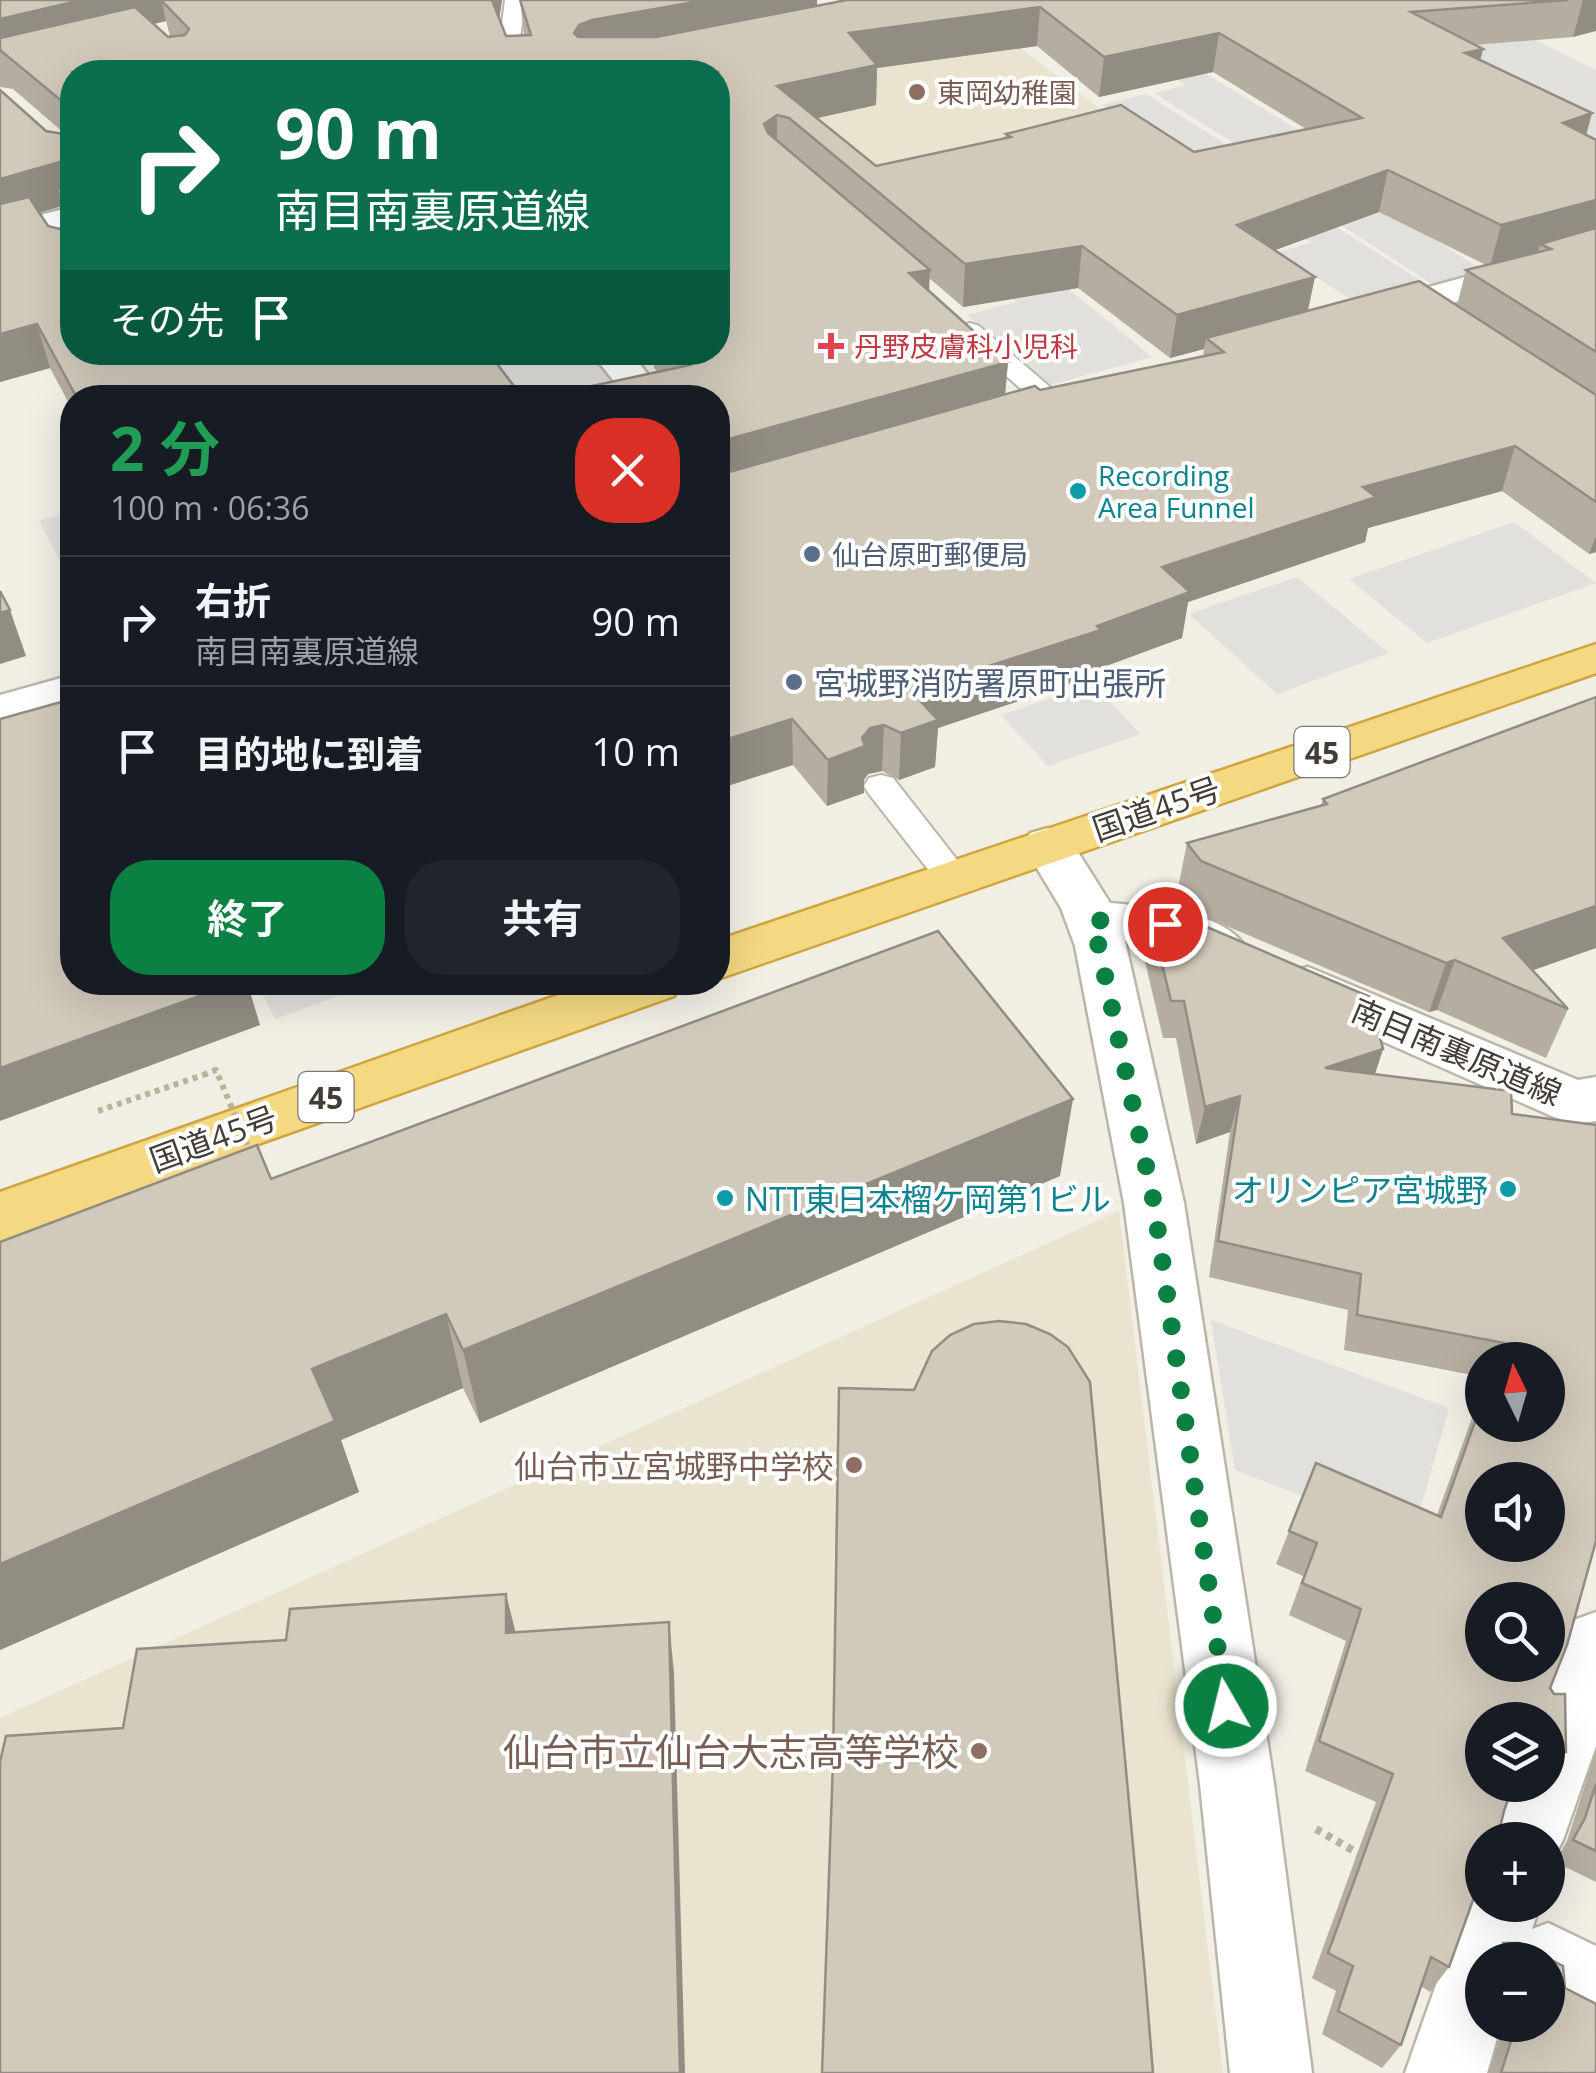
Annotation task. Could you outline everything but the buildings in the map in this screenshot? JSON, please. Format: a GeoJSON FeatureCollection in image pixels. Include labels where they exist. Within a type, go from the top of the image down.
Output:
{"type":"FeatureCollection","features":[{"type":"Feature","properties":{"kind":"highway","name":"国道45号"},"geometry":{"type":"LineString","coordinates":[[730,956],[1596,658]]}},
{"type":"Feature","properties":{"kind":"highway","name":"国道45号"},"geometry":{"type":"LineString","coordinates":[[0,1217],[227,1132],[617,995]]}},
{"type":"Feature","properties":{"kind":"street"},"geometry":{"type":"LineString","coordinates":[[0,236],[60,230]]}},
{"type":"Feature","properties":{"kind":"street"},"geometry":{"type":"LineString","coordinates":[[1334,325],[1596,252]]}},
{"type":"Feature","properties":{"kind":"street"},"geometry":{"type":"LineString","coordinates":[[1409,304],[1453,334]]}},
{"type":"Feature","properties":{"kind":"street"},"geometry":{"type":"LineString","coordinates":[[621,365],[637,385]]}},
{"type":"Feature","properties":{"kind":"street"},"geometry":{"type":"LineString","coordinates":[[1018,417],[1094,395]]}},
{"type":"Feature","properties":{"kind":"street"},"geometry":{"type":"LineString","coordinates":[[0,710],[60,692]]}},
{"type":"Feature","properties":{"kind":"street"},"geometry":{"type":"LineString","coordinates":[[1048,845],[1093,920],[1154,1203],[1237,1784],[1271,2073]]}},
{"type":"Feature","properties":{"kind":"street","name":"南目南裏原道線"},"geometry":{"type":"LineString","coordinates":[[1093,920],[1165,924],[1574,1102],[1596,1100]]}},
{"type":"Feature","properties":{"kind":"street"},"geometry":{"type":"LineString","coordinates":[[1565,1730],[1596,1645]]}},
{"type":"Feature","properties":{"kind":"street"},"geometry":{"type":"LineString","coordinates":[[1565,1974],[1596,1989]]}},
{"type":"Feature","properties":{"kind":"street"},"geometry":{"type":"LineString","coordinates":[[1446,2073],[1465,2034]]}},
{"type":"Feature","properties":{"kind":"lane"},"geometry":{"type":"LineString","coordinates":[[515,0],[510,38],[518,60]]}},
{"type":"Feature","properties":{"kind":"lane"},"geometry":{"type":"LineString","coordinates":[[958,321],[1056,406]]}},
{"type":"Feature","properties":{"kind":"lane"},"geometry":{"type":"LineString","coordinates":[[881,786],[952,878]]}},
{"type":"Feature","properties":{"kind":"path"},"geometry":{"type":"LineString","coordinates":[[98,1111],[216,1070],[254,1161]]}},
{"type":"Feature","properties":{"kind":"path"},"geometry":{"type":"LineString","coordinates":[[1237,1784],[1373,1862]]}},
{"type":"Feature","properties":{"kind":"shaded area","name":"東岡幼稚園"},"geometry":{"type":"Polygon","coordinates":[[[974,13],[1122,125],[881,196],[730,71],[730,60],[716,59],[974,13]]]}},
{"type":"Feature","properties":{"kind":"shaded area"},"geometry":{"type":"Polygon","coordinates":[[[1526,35],[1596,70],[1596,153],[1391,43],[1526,35]]]}},
{"type":"Feature","properties":{"kind":"shaded area"},"geometry":{"type":"Polygon","coordinates":[[[1198,69],[1351,162],[1322,170],[1485,271],[1435,286],[1299,198],[1313,193],[1154,93],[1186,85],[1172,75],[1198,69]]]}},
{"type":"Feature","properties":{"kind":"shaded area"},"geometry":{"type":"Polygon","coordinates":[[[1146,94],[1302,192],[1221,214],[1134,126],[1102,105],[1146,94]]]}},
{"type":"Feature","properties":{"kind":"shaded area"},"geometry":{"type":"Polygon","coordinates":[[[1294,200],[1426,284],[1357,304],[1279,252],[1311,242],[1260,209],[1294,200]]]}},
{"type":"Feature","properties":{"kind":"shaded area"},"geometry":{"type":"Polygon","coordinates":[[[1054,277],[1152,357],[1047,386],[967,315],[1016,302],[1003,291],[1054,277]]]}},
{"type":"Feature","properties":{"kind":"shaded area"},"geometry":{"type":"Polygon","coordinates":[[[477,365],[604,365],[621,385],[493,385],[477,365]]]}},
{"type":"Feature","properties":{"kind":"shaded area"},"geometry":{"type":"Polygon","coordinates":[[[60,515],[60,561],[39,521],[60,515]]]}},
{"type":"Feature","properties":{"kind":"shaded area"},"geometry":{"type":"Polygon","coordinates":[[[1514,522],[1596,583],[1427,643],[1349,579],[1514,522]]]}},
{"type":"Feature","properties":{"kind":"shaded area"},"geometry":{"type":"Polygon","coordinates":[[[1297,577],[1389,653],[1277,694],[1189,614],[1297,577]]]}},
{"type":"Feature","properties":{"kind":"shaded area"},"geometry":{"type":"Polygon","coordinates":[[[1092,684],[1141,734],[1048,766],[1001,715],[1092,684]]]}},
{"type":"Feature","properties":{"kind":"shaded area"},"geometry":{"type":"Polygon","coordinates":[[[263,995],[342,995],[275,1019],[263,995]]]}},
{"type":"Feature","properties":{"kind":"shaded area","name":"仙台市立宮城野中学校"},"geometry":{"type":"Polygon","coordinates":[[[1119,1211],[1223,2073],[0,2073],[0,1718],[1119,1211]]]}},
{"type":"Feature","properties":{"kind":"shaded area"},"geometry":{"type":"Polygon","coordinates":[[[1211,1320],[1449,1408],[1412,1539],[1235,1470],[1211,1320]]]}},
{"type":"Feature","properties":{"kind":"place","name":"東岡幼稚園"},"geometry":{"type":"Point","coordinates":[917,92]}},
{"type":"Feature","properties":{"kind":"place","name":"丹野皮膚科小児科"},"geometry":{"type":"Point","coordinates":[831,346]}},
{"type":"Feature","properties":{"kind":"place","name":"Recording Area Funnel"},"geometry":{"type":"Point","coordinates":[1078,491]}},
{"type":"Feature","properties":{"kind":"place","name":"仙台原町郵便局"},"geometry":{"type":"Point","coordinates":[812,554]}},
{"type":"Feature","properties":{"kind":"place","name":"宮城野消防署原町出張所"},"geometry":{"type":"Point","coordinates":[794,682]}},
{"type":"Feature","properties":{"kind":"place","name":"オリンピア宮城野"},"geometry":{"type":"Point","coordinates":[1508,1189]}},
{"type":"Feature","properties":{"kind":"place","name":"NTT東日本榴ケ岡第1ビル"},"geometry":{"type":"Point","coordinates":[725,1198]}},
{"type":"Feature","properties":{"kind":"place","name":"仙台市立宮城野中学校"},"geometry":{"type":"Point","coordinates":[854,1465]}},
{"type":"Feature","properties":{"kind":"place","name":"仙台市立仙台大志高等学校"},"geometry":{"type":"Point","coordinates":[979,1751]}},
{"type":"Feature","properties":{"kind":"route"},"geometry":{"type":"LineString","coordinates":[[1165,924],[1093,920],[1154,1203],[1226,1706]]}}]}
